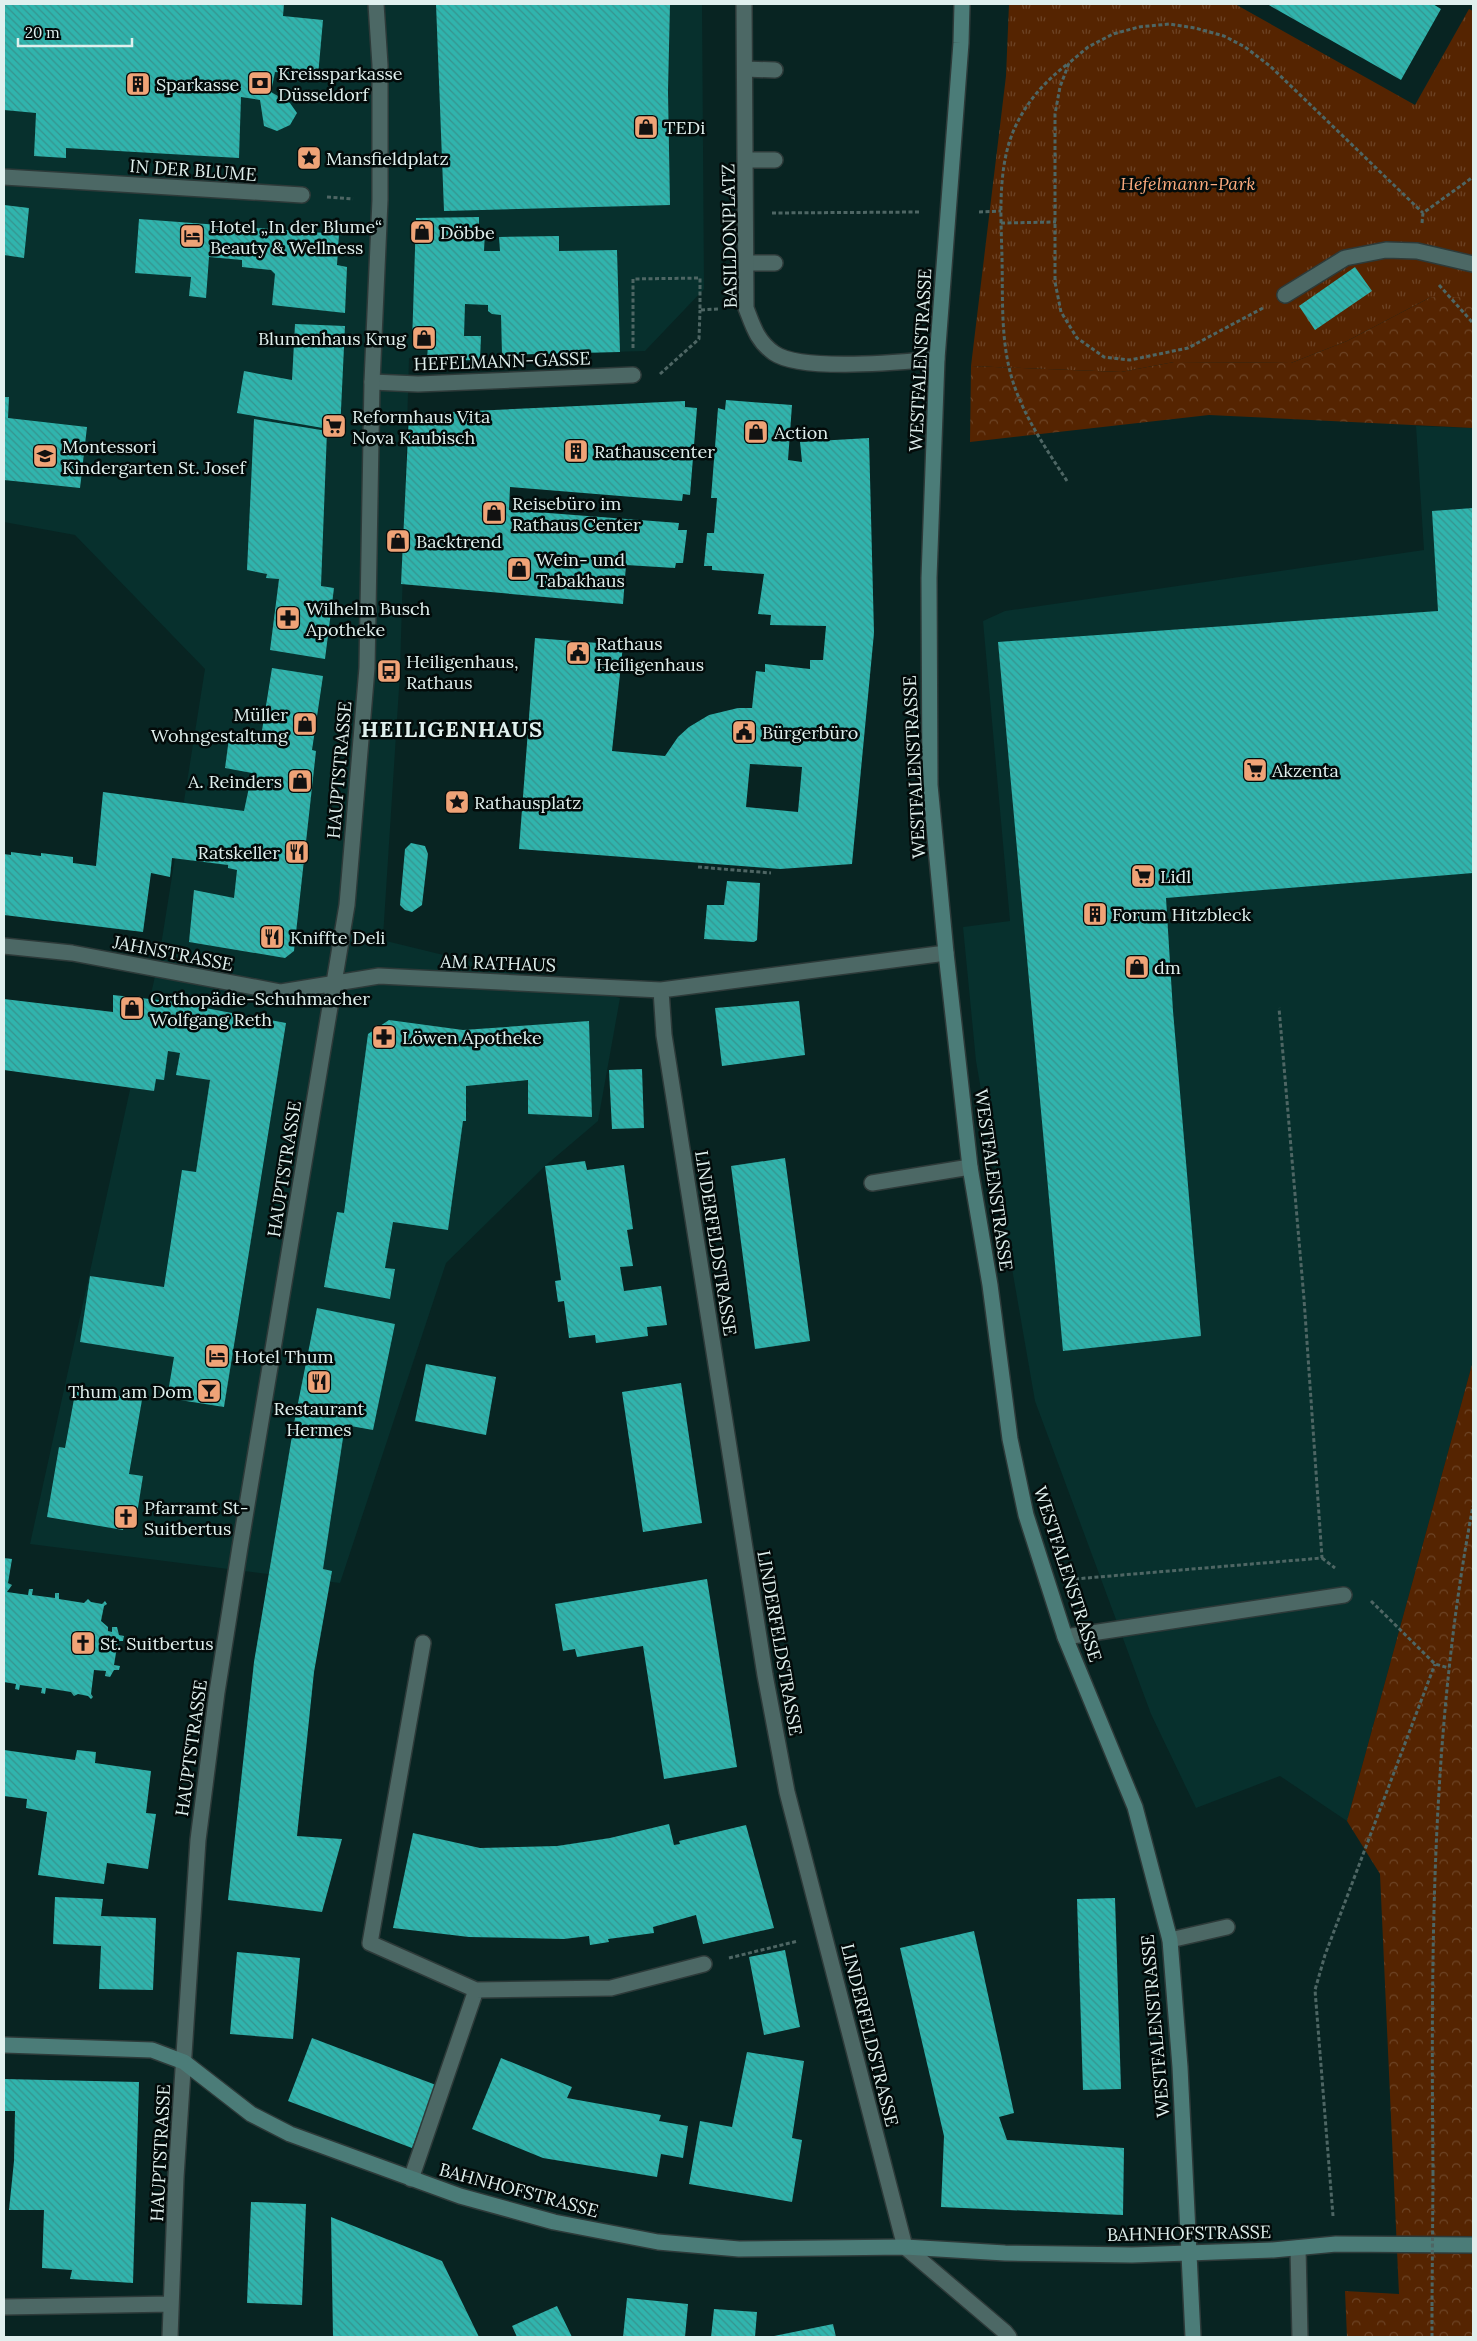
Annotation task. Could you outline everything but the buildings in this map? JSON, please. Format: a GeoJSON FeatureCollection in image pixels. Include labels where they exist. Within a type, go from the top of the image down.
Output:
{"type":"FeatureCollection","features":[{"type":"Feature","properties":{"kind":"street","name":"HAUPTSTRASSE"},"geometry":{"type":"LineString","coordinates":[[170,2337],[198,1840],[217,1692],[347,905],[367,668],[372,382],[380,200],[380,65],[376,4]]}},
{"type":"Feature","properties":{"kind":"street","name":"BASILDONPLATZ"},"geometry":{"type":"LineString","coordinates":[[744,4],[747,213],[746,308],[756,336],[774,354],[798,363],[937,359]]}},
{"type":"Feature","properties":{"kind":"street","name":"WESTFALENSTRASSE"},"geometry":{"type":"LineString","coordinates":[[962,4],[961,42],[937,359],[929,578],[930,785],[946,953],[970,1167],[990,1285],[1010,1439],[1026,1515],[1065,1637],[1135,1807],[1170,1940],[1180,2067],[1193,2337]]}},
{"type":"Feature","properties":{"kind":"street"},"geometry":{"type":"LineString","coordinates":[[745,69],[775,70]]}},
{"type":"Feature","properties":{"kind":"street"},"geometry":{"type":"LineString","coordinates":[[746,160],[775,160]]}},
{"type":"Feature","properties":{"kind":"street","name":"IN DER BLUME"},"geometry":{"type":"LineString","coordinates":[[4,177],[302,195]]}},
{"type":"Feature","properties":{"kind":"street"},"geometry":{"type":"LineString","coordinates":[[1285,295],[1345,258],[1386,250],[1417,251],[1473,264]]}},
{"type":"Feature","properties":{"kind":"street"},"geometry":{"type":"LineString","coordinates":[[746,263],[775,263]]}},
{"type":"Feature","properties":{"kind":"street","name":"HEFELMANN-GASSE"},"geometry":{"type":"LineString","coordinates":[[372,382],[418,384],[633,375]]}},
{"type":"Feature","properties":{"kind":"street","name":"JAHNSTRASSE"},"geometry":{"type":"LineString","coordinates":[[4,946],[72,953],[281,992],[334,985]]}},
{"type":"Feature","properties":{"kind":"street","name":"AM RATHAUS"},"geometry":{"type":"LineString","coordinates":[[334,985],[379,976],[661,990],[946,953]]}},
{"type":"Feature","properties":{"kind":"street","name":"LINDERFELDSTRASSE"},"geometry":{"type":"LineString","coordinates":[[661,990],[664,1035],[765,1674],[787,1792],[905,2247]]}},
{"type":"Feature","properties":{"kind":"street"},"geometry":{"type":"LineString","coordinates":[[872,1183],[970,1167]]}},
{"type":"Feature","properties":{"kind":"street"},"geometry":{"type":"LineString","coordinates":[[1065,1637],[1344,1595]]}},
{"type":"Feature","properties":{"kind":"street"},"geometry":{"type":"LineString","coordinates":[[423,1643],[370,1943],[476,1990],[611,1988],[704,1964]]}},
{"type":"Feature","properties":{"kind":"street"},"geometry":{"type":"LineString","coordinates":[[1170,1940],[1227,1927]]}},
{"type":"Feature","properties":{"kind":"street"},"geometry":{"type":"LineString","coordinates":[[411,2179],[476,1990]]}},
{"type":"Feature","properties":{"kind":"street","name":"BAHNHOFSTRASSE"},"geometry":{"type":"LineString","coordinates":[[4,2045],[152,2050],[184,2062],[251,2114],[290,2134],[460,2196],[554,2222],[658,2242],[739,2249],[905,2247],[1005,2253],[1132,2255],[1298,2248],[1336,2244],[1473,2245]]}},
{"type":"Feature","properties":{"kind":"street"},"geometry":{"type":"LineString","coordinates":[[905,2247],[1009,2337]]}},
{"type":"Feature","properties":{"kind":"street"},"geometry":{"type":"LineString","coordinates":[[1298,2248],[1300,2337]]}},
{"type":"Feature","properties":{"kind":"street"},"geometry":{"type":"LineString","coordinates":[[4,2307],[171,2304]]}},
{"type":"Feature","properties":{"kind":"path"},"geometry":{"type":"LineString","coordinates":[[1067,481],[1038,436],[1025,412],[1014,385],[1004,334],[1001,212],[1005,167],[1010,140],[1018,124],[1034,95],[1050,78],[1088,47],[1113,34],[1139,27],[1170,24],[1195,28],[1224,36],[1245,47],[1270,66],[1424,213]]}},
{"type":"Feature","properties":{"kind":"path"},"geometry":{"type":"LineString","coordinates":[[1070,63],[1060,87],[1056,114],[1055,282],[1061,312],[1077,338],[1104,357],[1130,360],[1188,348],[1285,295]]}},
{"type":"Feature","properties":{"kind":"path"},"geometry":{"type":"LineString","coordinates":[[1473,177],[1424,213],[1417,251],[1437,282],[1473,323]]}},
{"type":"Feature","properties":{"kind":"path"},"geometry":{"type":"LineString","coordinates":[[302,195],[380,200]]}},
{"type":"Feature","properties":{"kind":"path"},"geometry":{"type":"LineString","coordinates":[[747,213],[919,212]]}},
{"type":"Feature","properties":{"kind":"path"},"geometry":{"type":"LineString","coordinates":[[979,212],[1001,212]]}},
{"type":"Feature","properties":{"kind":"path"},"geometry":{"type":"LineString","coordinates":[[1002,223],[1056,222]]}},
{"type":"Feature","properties":{"kind":"path"},"geometry":{"type":"LineString","coordinates":[[700,278],[700,310],[699,339],[662,374],[633,375],[633,279],[700,278]]}},
{"type":"Feature","properties":{"kind":"path"},"geometry":{"type":"LineString","coordinates":[[700,310],[746,308]]}},
{"type":"Feature","properties":{"kind":"path"},"geometry":{"type":"LineString","coordinates":[[698,867],[772,873]]}},
{"type":"Feature","properties":{"kind":"path"},"geometry":{"type":"LineString","coordinates":[[1279,1008],[1304,1299],[1322,1558]]}},
{"type":"Feature","properties":{"kind":"path"},"geometry":{"type":"LineString","coordinates":[[1432,2337],[1434,1884],[1445,1700],[1473,1506]]}},
{"type":"Feature","properties":{"kind":"path"},"geometry":{"type":"LineString","coordinates":[[1047,1581],[1322,1558],[1342,1575]]}},
{"type":"Feature","properties":{"kind":"path"},"geometry":{"type":"LineString","coordinates":[[1368,1598],[1434,1664],[1449,1668]]}},
{"type":"Feature","properties":{"kind":"path"},"geometry":{"type":"LineString","coordinates":[[1336,2244],[1315,1990],[1325,1955],[1434,1664]]}},
{"type":"Feature","properties":{"kind":"path"},"geometry":{"type":"LineString","coordinates":[[704,1964],[825,1934]]}},
{"type":"Feature","properties":{"kind":"shaded area"},"geometry":{"type":"Polygon","coordinates":[[[4,4],[702,4],[704,289],[645,351],[409,358],[400,673],[383,937],[386,941],[620,998],[598,1121],[545,1166],[446,1263],[340,1583],[30,1544],[159,958],[205,669],[75,535],[4,522],[4,4]]]}},
{"type":"Feature","properties":{"kind":"shaded area"},"geometry":{"type":"Polygon","coordinates":[[[1416,426],[1473,428],[1473,1361],[1347,1821],[1280,1776],[1196,1808],[1151,1714],[1035,1401],[976,1061],[963,927],[1010,921],[983,621],[1005,611],[1424,550],[1416,426]]]}},
{"type":"Feature","properties":{"kind":"green space","name":"Hefelmann-Park"},"geometry":{"type":"Polygon","coordinates":[[[1009,4],[1235,4],[1415,105],[1469,9],[1473,11],[1473,297],[1431,297],[1347,341],[1291,363],[1174,362],[1121,372],[971,366],[1006,76],[1009,4]]]}},
{"type":"Feature","properties":{"kind":"green space"},"geometry":{"type":"Polygon","coordinates":[[[1431,297],[1473,297],[1473,428],[1209,415],[970,442],[971,366],[1121,372],[1174,362],[1291,363],[1347,341],[1431,297]]]}},
{"type":"Feature","properties":{"kind":"green space"},"geometry":{"type":"Polygon","coordinates":[[[1473,1361],[1473,2337],[1347,2337],[1345,2291],[1399,2294],[1380,1874],[1347,1821],[1473,1361]]]}},
{"type":"Feature","properties":{"kind":"place","name":"Kreissparkasse Düsseldorf"},"geometry":{"type":"Point","coordinates":[260,83]}},
{"type":"Feature","properties":{"kind":"place","name":"Sparkasse"},"geometry":{"type":"Point","coordinates":[138,84]}},
{"type":"Feature","properties":{"kind":"place","name":"TEDi"},"geometry":{"type":"Point","coordinates":[646,127]}},
{"type":"Feature","properties":{"kind":"place","name":"Mansfieldplatz"},"geometry":{"type":"Point","coordinates":[309,158]}},
{"type":"Feature","properties":{"kind":"place","name":"Döbbe"},"geometry":{"type":"Point","coordinates":[422,232]}},
{"type":"Feature","properties":{"kind":"place","name":"Hotel „In der Blume“ Beauty & Wellness"},"geometry":{"type":"Point","coordinates":[192,236]}},
{"type":"Feature","properties":{"kind":"place","name":"Blumenhaus Krug"},"geometry":{"type":"Point","coordinates":[424,338]}},
{"type":"Feature","properties":{"kind":"place","name":"Reformhaus Vita Nova Kaubisch"},"geometry":{"type":"Point","coordinates":[334,426]}},
{"type":"Feature","properties":{"kind":"place","name":"Action"},"geometry":{"type":"Point","coordinates":[756,432]}},
{"type":"Feature","properties":{"kind":"place","name":"Rathauscenter"},"geometry":{"type":"Point","coordinates":[576,451]}},
{"type":"Feature","properties":{"kind":"place","name":"Montessori Kindergarten St. Josef"},"geometry":{"type":"Point","coordinates":[45,456]}},
{"type":"Feature","properties":{"kind":"place","name":"Reisebüro im Rathaus Center"},"geometry":{"type":"Point","coordinates":[494,513]}},
{"type":"Feature","properties":{"kind":"place","name":"Backtrend"},"geometry":{"type":"Point","coordinates":[398,541]}},
{"type":"Feature","properties":{"kind":"place","name":"Wein- und Tabakhaus"},"geometry":{"type":"Point","coordinates":[519,569]}},
{"type":"Feature","properties":{"kind":"place","name":"Wilhelm Busch Apotheke"},"geometry":{"type":"Point","coordinates":[288,618]}},
{"type":"Feature","properties":{"kind":"place","name":"Rathaus Heiligenhaus"},"geometry":{"type":"Point","coordinates":[578,653]}},
{"type":"Feature","properties":{"kind":"place","name":"Heiligenhaus, Rathaus"},"geometry":{"type":"Point","coordinates":[389,671]}},
{"type":"Feature","properties":{"kind":"place","name":"Müller Wohngestaltung"},"geometry":{"type":"Point","coordinates":[305,724]}},
{"type":"Feature","properties":{"kind":"place","name":"Bürgerbüro"},"geometry":{"type":"Point","coordinates":[744,732]}},
{"type":"Feature","properties":{"kind":"place","name":"Akzenta"},"geometry":{"type":"Point","coordinates":[1255,770]}},
{"type":"Feature","properties":{"kind":"place","name":"A. Reinders"},"geometry":{"type":"Point","coordinates":[300,781]}},
{"type":"Feature","properties":{"kind":"place","name":"Rathausplatz"},"geometry":{"type":"Point","coordinates":[457,802]}},
{"type":"Feature","properties":{"kind":"place","name":"Ratskeller"},"geometry":{"type":"Point","coordinates":[297,852]}},
{"type":"Feature","properties":{"kind":"place","name":"Lidl"},"geometry":{"type":"Point","coordinates":[1143,876]}},
{"type":"Feature","properties":{"kind":"place","name":"Forum Hitzbleck"},"geometry":{"type":"Point","coordinates":[1095,914]}},
{"type":"Feature","properties":{"kind":"place","name":"Kniffte Deli"},"geometry":{"type":"Point","coordinates":[272,937]}},
{"type":"Feature","properties":{"kind":"place","name":"dm"},"geometry":{"type":"Point","coordinates":[1137,967]}},
{"type":"Feature","properties":{"kind":"place","name":"Orthopädie-Schuhmacher Wolfgang Reth"},"geometry":{"type":"Point","coordinates":[132,1008]}},
{"type":"Feature","properties":{"kind":"place","name":"Löwen Apotheke"},"geometry":{"type":"Point","coordinates":[384,1037]}},
{"type":"Feature","properties":{"kind":"place","name":"Hotel Thum"},"geometry":{"type":"Point","coordinates":[217,1356]}},
{"type":"Feature","properties":{"kind":"place","name":"Restaurant Hermes"},"geometry":{"type":"Point","coordinates":[319,1382]}},
{"type":"Feature","properties":{"kind":"place","name":"Thum am Dom"},"geometry":{"type":"Point","coordinates":[209,1391]}},
{"type":"Feature","properties":{"kind":"place","name":"Pfarramt St- Suitbertus"},"geometry":{"type":"Point","coordinates":[126,1517]}},
{"type":"Feature","properties":{"kind":"place","name":"St. Suitbertus"},"geometry":{"type":"Point","coordinates":[83,1643]}},
{"type":"Feature","properties":{"kind":"district","name":"HEILIGENHAUS"},"geometry":{"type":"Point","coordinates":[452,729]}}]}
